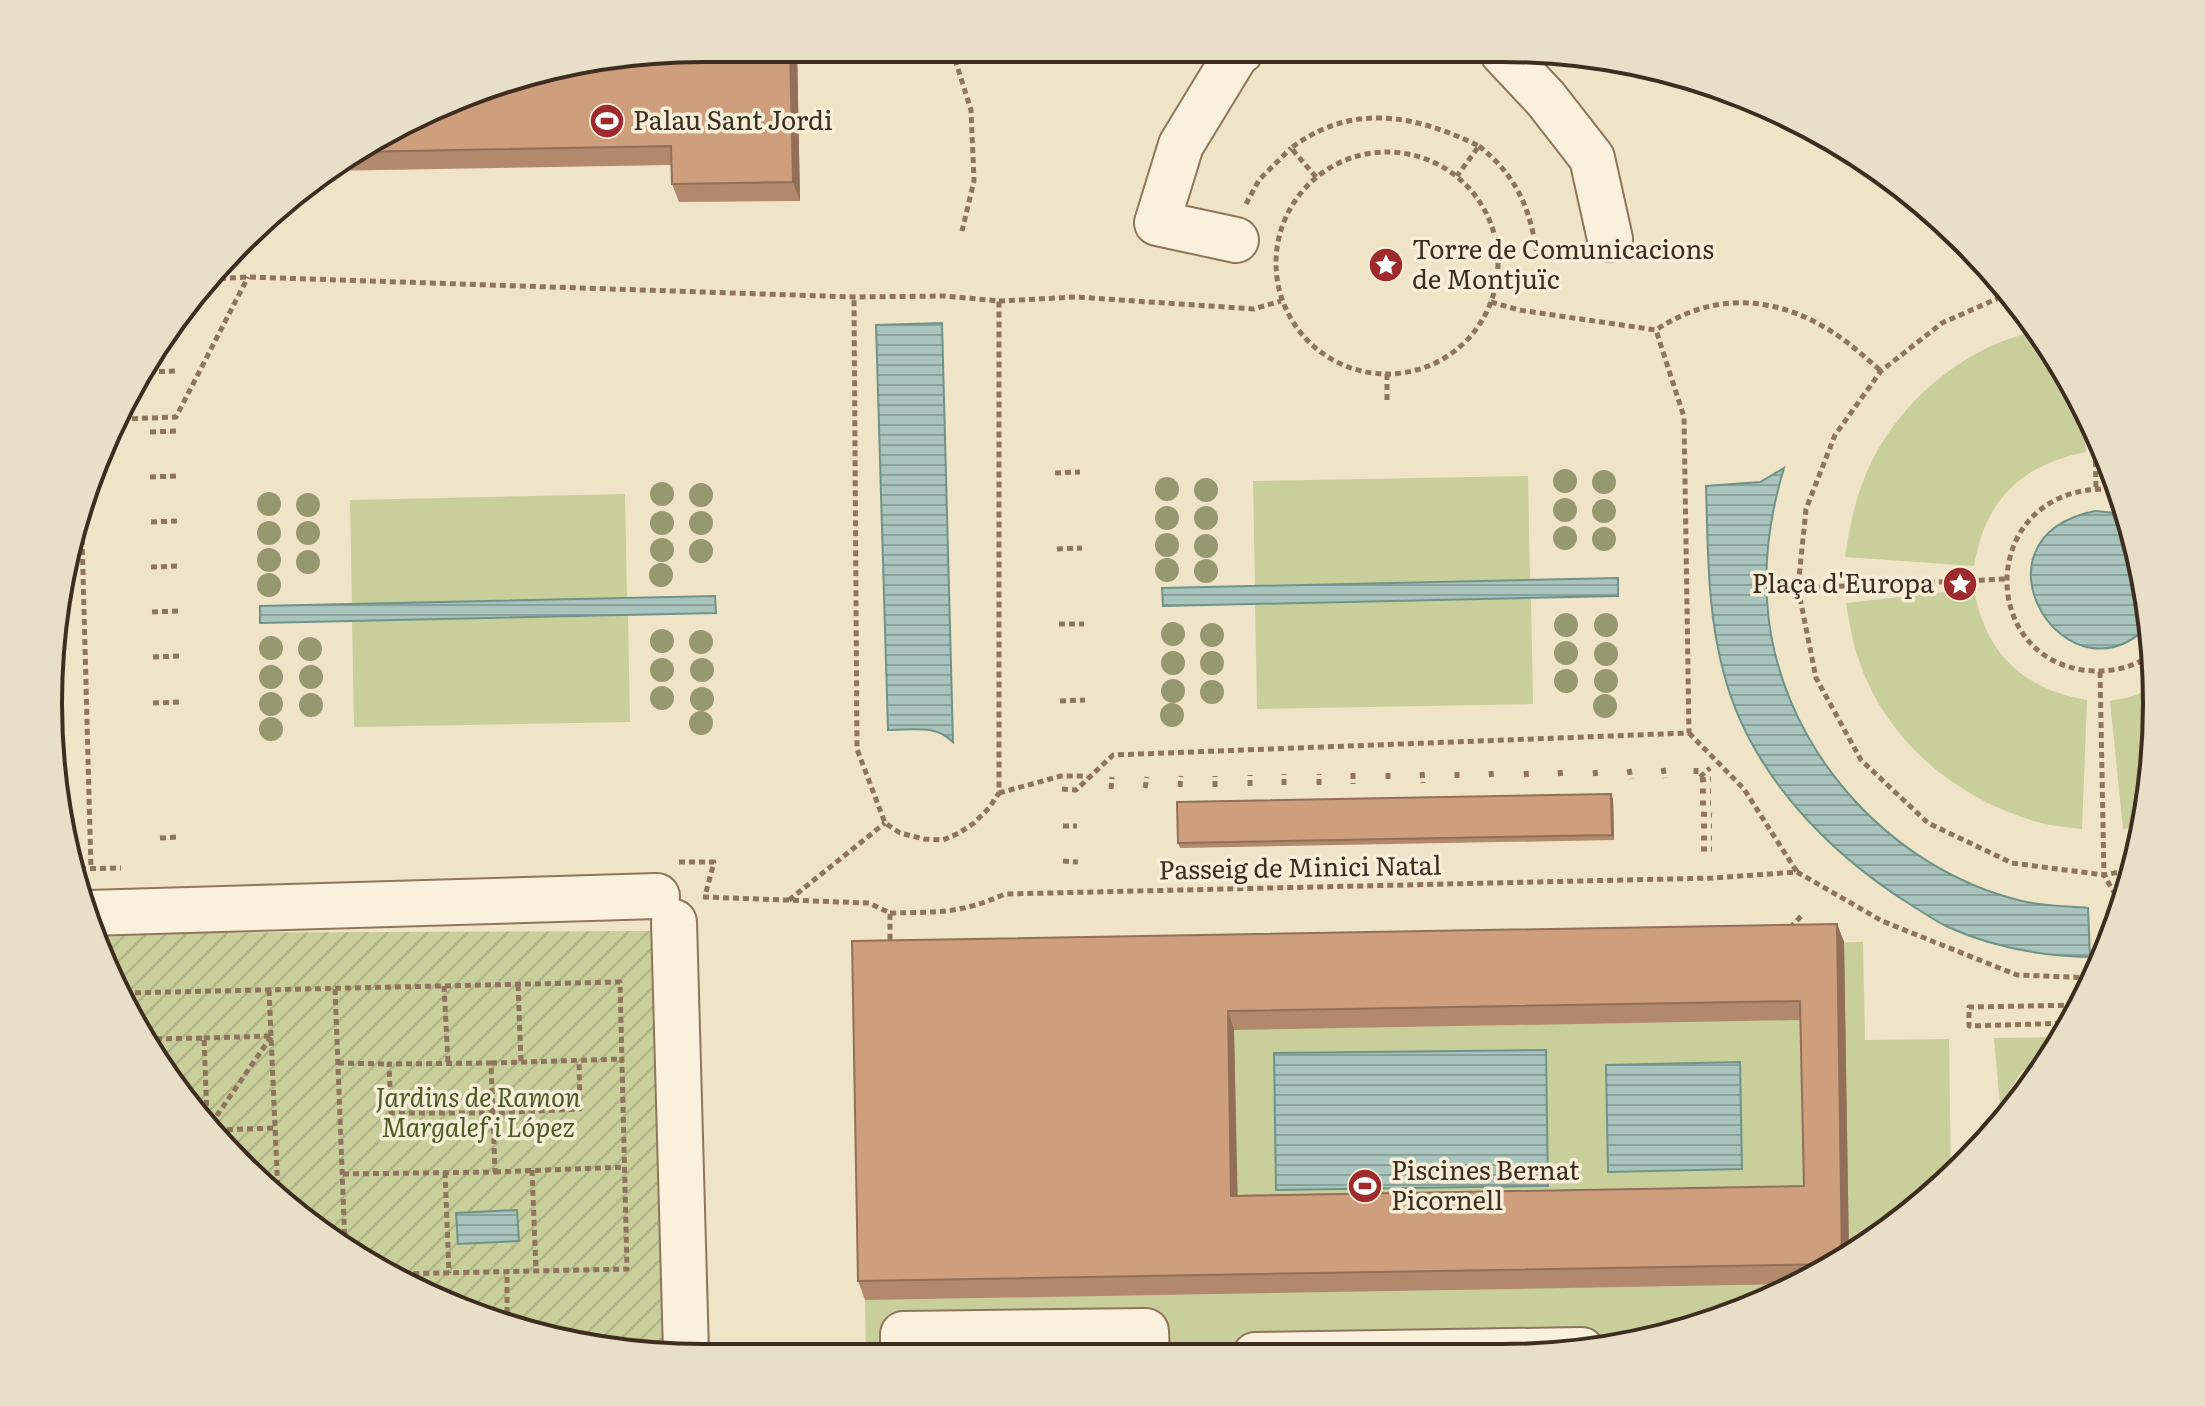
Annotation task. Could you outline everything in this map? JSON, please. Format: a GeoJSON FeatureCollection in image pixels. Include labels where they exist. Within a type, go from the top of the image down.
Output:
{"type":"FeatureCollection","features":[{"type":"Feature","properties":{"kind":"street"},"geometry":{"type":"LineString","coordinates":[[1232,62],[1181,145],[1157,223],[1240,225]]}},
{"type":"Feature","properties":{"kind":"street"},"geometry":{"type":"LineString","coordinates":[[1512,62],[1546,99],[1592,158],[1610,239]]}},
{"type":"Feature","properties":{"kind":"street"},"geometry":{"type":"LineString","coordinates":[[98,913],[665,909],[686,1344]]}},
{"type":"Feature","properties":{"kind":"street"},"geometry":{"type":"LineString","coordinates":[[903,1344],[903,1334],[995,1344],[1082,1343],[1146,1331],[1147,1344]]}},
{"type":"Feature","properties":{"kind":"path"},"geometry":{"type":"LineString","coordinates":[[956,62],[971,110],[974,181],[962,231]]}},
{"type":"Feature","properties":{"kind":"path"},"geometry":{"type":"LineString","coordinates":[[1240,225],[1259,180],[1291,148],[1308,136],[1339,124],[1380,118],[1423,123],[1479,146],[1501,164],[1512,179],[1525,204],[1535,238]]}},
{"type":"Feature","properties":{"kind":"path"},"geometry":{"type":"LineString","coordinates":[[1457,176],[1479,146]]}},
{"type":"Feature","properties":{"kind":"path"},"geometry":{"type":"LineString","coordinates":[[1291,148],[1316,177]]}},
{"type":"Feature","properties":{"kind":"path"},"geometry":{"type":"LineString","coordinates":[[1387,152],[1424,158],[1457,176],[1481,203],[1496,237],[1498,274],[1491,302],[1469,339],[1440,361],[1406,373],[1387,374],[1369,373],[1335,362],[1306,340],[1281,301],[1276,274],[1278,238],[1292,204],[1316,177],[1349,158],[1387,152]]}},
{"type":"Feature","properties":{"kind":"path"},"geometry":{"type":"LineString","coordinates":[[128,419],[176,417],[248,277]]}},
{"type":"Feature","properties":{"kind":"path"},"geometry":{"type":"LineString","coordinates":[[223,278],[854,297],[945,296],[999,301],[1076,297],[1254,309],[1281,301]]}},
{"type":"Feature","properties":{"kind":"path"},"geometry":{"type":"LineString","coordinates":[[854,297],[857,749],[885,823],[900,833],[943,840],[974,823],[999,793],[999,301]]}},
{"type":"Feature","properties":{"kind":"path"},"geometry":{"type":"LineString","coordinates":[[1999,298],[1942,323],[1881,371],[1835,435],[1806,509],[1798,588],[1816,678],[1861,760],[1928,823],[2012,863],[2104,875],[2120,872]]}},
{"type":"Feature","properties":{"kind":"path"},"geometry":{"type":"LineString","coordinates":[[1491,302],[1519,310],[1656,330],[1677,316],[1716,304],[1748,301],[1778,306],[1837,335],[1881,371]]}},
{"type":"Feature","properties":{"kind":"path"},"geometry":{"type":"LineString","coordinates":[[1656,330],[1684,417],[1689,733],[1744,789],[1797,872],[1882,921],[2017,975],[2081,977]]}},
{"type":"Feature","properties":{"kind":"path"},"geometry":{"type":"LineString","coordinates":[[154,372],[175,371]]}},
{"type":"Feature","properties":{"kind":"path"},"geometry":{"type":"LineString","coordinates":[[1387,374],[1387,403]]}},
{"type":"Feature","properties":{"kind":"path"},"geometry":{"type":"LineString","coordinates":[[150,432],[176,431]]}},
{"type":"Feature","properties":{"kind":"path"},"geometry":{"type":"LineString","coordinates":[[2096,462],[2096,488]]}},
{"type":"Feature","properties":{"kind":"path"},"geometry":{"type":"LineString","coordinates":[[1055,473],[1080,472]]}},
{"type":"Feature","properties":{"kind":"path"},"geometry":{"type":"LineString","coordinates":[[150,477],[176,476]]}},
{"type":"Feature","properties":{"kind":"path"},"geometry":{"type":"LineString","coordinates":[[2106,489],[2068,492],[2043,506],[2023,526],[2010,551],[2006,579],[2010,608],[2024,634],[2044,655],[2070,668],[2100,672],[2122,669],[2142,659]]}},
{"type":"Feature","properties":{"kind":"path"},"geometry":{"type":"LineString","coordinates":[[151,522],[177,521]]}},
{"type":"Feature","properties":{"kind":"path"},"geometry":{"type":"LineString","coordinates":[[82,544],[91,869]]}},
{"type":"Feature","properties":{"kind":"path"},"geometry":{"type":"LineString","coordinates":[[1057,549],[1082,548]]}},
{"type":"Feature","properties":{"kind":"path"},"geometry":{"type":"LineString","coordinates":[[151,567],[178,566]]}},
{"type":"Feature","properties":{"kind":"path"},"geometry":{"type":"LineString","coordinates":[[1798,588],[2006,579]]}},
{"type":"Feature","properties":{"kind":"path"},"geometry":{"type":"LineString","coordinates":[[152,612],[178,611]]}},
{"type":"Feature","properties":{"kind":"path"},"geometry":{"type":"LineString","coordinates":[[1059,624],[1084,624]]}},
{"type":"Feature","properties":{"kind":"path"},"geometry":{"type":"LineString","coordinates":[[153,657],[179,656]]}},
{"type":"Feature","properties":{"kind":"path"},"geometry":{"type":"LineString","coordinates":[[2100,672],[2104,875],[2114,892]]}},
{"type":"Feature","properties":{"kind":"path"},"geometry":{"type":"LineString","coordinates":[[1060,701],[1085,700]]}},
{"type":"Feature","properties":{"kind":"path"},"geometry":{"type":"LineString","coordinates":[[153,703],[180,702]]}},
{"type":"Feature","properties":{"kind":"path"},"geometry":{"type":"LineString","coordinates":[[1062,789],[1076,790],[1113,755],[1689,733]]}},
{"type":"Feature","properties":{"kind":"path"},"geometry":{"type":"LineString","coordinates":[[1663,768],[1665,778]]}},
{"type":"Feature","properties":{"kind":"path"},"geometry":{"type":"LineString","coordinates":[[1696,768],[1699,778]]}},
{"type":"Feature","properties":{"kind":"path"},"geometry":{"type":"LineString","coordinates":[[1699,778],[1710,768]]}},
{"type":"Feature","properties":{"kind":"path"},"geometry":{"type":"LineString","coordinates":[[1629,769],[1631,779]]}},
{"type":"Feature","properties":{"kind":"path"},"geometry":{"type":"LineString","coordinates":[[1560,770],[1561,780]]}},
{"type":"Feature","properties":{"kind":"path"},"geometry":{"type":"LineString","coordinates":[[1595,770],[1596,779]]}},
{"type":"Feature","properties":{"kind":"path"},"geometry":{"type":"LineString","coordinates":[[1491,771],[1492,781]]}},
{"type":"Feature","properties":{"kind":"path"},"geometry":{"type":"LineString","coordinates":[[1526,771],[1527,780]]}},
{"type":"Feature","properties":{"kind":"path"},"geometry":{"type":"LineString","coordinates":[[1422,772],[1423,783]]}},
{"type":"Feature","properties":{"kind":"path"},"geometry":{"type":"LineString","coordinates":[[1457,772],[1457,782]]}},
{"type":"Feature","properties":{"kind":"path"},"geometry":{"type":"LineString","coordinates":[[1353,773],[1353,784]]}},
{"type":"Feature","properties":{"kind":"path"},"geometry":{"type":"LineString","coordinates":[[1388,773],[1388,783]]}},
{"type":"Feature","properties":{"kind":"path"},"geometry":{"type":"LineString","coordinates":[[1284,774],[1284,785]]}},
{"type":"Feature","properties":{"kind":"path"},"geometry":{"type":"LineString","coordinates":[[1319,774],[1319,785]]}},
{"type":"Feature","properties":{"kind":"path"},"geometry":{"type":"LineString","coordinates":[[1250,775],[1250,786]]}},
{"type":"Feature","properties":{"kind":"path"},"geometry":{"type":"LineString","coordinates":[[999,793],[1061,776],[1087,776]]}},
{"type":"Feature","properties":{"kind":"path"},"geometry":{"type":"LineString","coordinates":[[1180,787],[1181,776]]}},
{"type":"Feature","properties":{"kind":"path"},"geometry":{"type":"LineString","coordinates":[[1215,776],[1215,787]]}},
{"type":"Feature","properties":{"kind":"path"},"geometry":{"type":"LineString","coordinates":[[1111,789],[1112,777]]}},
{"type":"Feature","properties":{"kind":"path"},"geometry":{"type":"LineString","coordinates":[[1145,788],[1147,777]]}},
{"type":"Feature","properties":{"kind":"path"},"geometry":{"type":"LineString","coordinates":[[1699,778],[1711,779]]}},
{"type":"Feature","properties":{"kind":"path"},"geometry":{"type":"LineString","coordinates":[[1700,791],[1711,791]]}},
{"type":"Feature","properties":{"kind":"path"},"geometry":{"type":"LineString","coordinates":[[1700,803],[1711,803]]}},
{"type":"Feature","properties":{"kind":"path"},"geometry":{"type":"LineString","coordinates":[[1701,814],[1712,815]]}},
{"type":"Feature","properties":{"kind":"path"},"geometry":{"type":"LineString","coordinates":[[788,901],[885,823]]}},
{"type":"Feature","properties":{"kind":"path"},"geometry":{"type":"LineString","coordinates":[[1063,826],[1077,826]]}},
{"type":"Feature","properties":{"kind":"path"},"geometry":{"type":"LineString","coordinates":[[1701,826],[1712,826]]}},
{"type":"Feature","properties":{"kind":"path"},"geometry":{"type":"LineString","coordinates":[[160,838],[177,837]]}},
{"type":"Feature","properties":{"kind":"path"},"geometry":{"type":"LineString","coordinates":[[1701,838],[1712,838]]}},
{"type":"Feature","properties":{"kind":"path"},"geometry":{"type":"LineString","coordinates":[[1701,849],[1712,849]]}},
{"type":"Feature","properties":{"kind":"path"},"geometry":{"type":"LineString","coordinates":[[1063,861],[1078,862]]}},
{"type":"Feature","properties":{"kind":"path","name":"Passeig de Minici Natal"},"geometry":{"type":"LineString","coordinates":[[665,909],[788,901],[869,903],[890,913],[953,912],[979,906],[1005,894],[1713,878],[1797,872]]}},
{"type":"Feature","properties":{"kind":"path"},"geometry":{"type":"LineString","coordinates":[[890,913],[890,947]]}},
{"type":"Feature","properties":{"kind":"path"},"geometry":{"type":"LineString","coordinates":[[1786,932],[1803,914]]}},
{"type":"Feature","properties":{"kind":"path"},"geometry":{"type":"LineString","coordinates":[[131,993],[620,982],[627,1269],[411,1274]]}},
{"type":"Feature","properties":{"kind":"path"},"geometry":{"type":"LineString","coordinates":[[518,985],[521,1062]]}},
{"type":"Feature","properties":{"kind":"path"},"geometry":{"type":"LineString","coordinates":[[444,986],[448,1063]]}},
{"type":"Feature","properties":{"kind":"path"},"geometry":{"type":"LineString","coordinates":[[335,989],[345,1234]]}},
{"type":"Feature","properties":{"kind":"path"},"geometry":{"type":"LineString","coordinates":[[269,990],[277,1183]]}},
{"type":"Feature","properties":{"kind":"path"},"geometry":{"type":"LineString","coordinates":[[2057,1023],[1969,1026],[1969,1007],[2067,1005]]}},
{"type":"Feature","properties":{"kind":"path"},"geometry":{"type":"LineString","coordinates":[[157,1039],[271,1036]]}},
{"type":"Feature","properties":{"kind":"path"},"geometry":{"type":"LineString","coordinates":[[215,1118],[271,1036]]}},
{"type":"Feature","properties":{"kind":"path"},"geometry":{"type":"LineString","coordinates":[[204,1038],[207,1108]]}},
{"type":"Feature","properties":{"kind":"path"},"geometry":{"type":"LineString","coordinates":[[338,1063],[622,1059]]}},
{"type":"Feature","properties":{"kind":"path"},"geometry":{"type":"LineString","coordinates":[[389,1064],[391,1113],[493,1113],[580,1109],[579,1061]]}},
{"type":"Feature","properties":{"kind":"path"},"geometry":{"type":"LineString","coordinates":[[491,1063],[495,1172]]}},
{"type":"Feature","properties":{"kind":"path"},"geometry":{"type":"LineString","coordinates":[[225,1130],[275,1128]]}},
{"type":"Feature","properties":{"kind":"path"},"geometry":{"type":"LineString","coordinates":[[343,1174],[625,1167]]}},
{"type":"Feature","properties":{"kind":"path"},"geometry":{"type":"LineString","coordinates":[[532,1170],[536,1271]]}},
{"type":"Feature","properties":{"kind":"path"},"geometry":{"type":"LineString","coordinates":[[445,1172],[449,1273]]}},
{"type":"Feature","properties":{"kind":"path"},"geometry":{"type":"LineString","coordinates":[[507,1272],[507,1313]]}},
{"type":"Feature","properties":{"kind":"green space"},"geometry":{"type":"Polygon","coordinates":[[[2026,334],[2035,347],[2077,419],[2084,435],[2086,452],[2043,466],[2010,489],[1987,522],[1974,566],[1845,557],[1857,498],[1876,453],[1892,428],[1911,404],[1957,365],[2009,339],[2026,334]]]}},
{"type":"Feature","properties":{"kind":"green space"},"geometry":{"type":"Polygon","coordinates":[[[1528,476],[1530,580],[1255,586],[1253,481],[1528,476]]]}},
{"type":"Feature","properties":{"kind":"green space"},"geometry":{"type":"Polygon","coordinates":[[[625,494],[627,598],[352,604],[350,500],[625,494]]]}},
{"type":"Feature","properties":{"kind":"green space"},"geometry":{"type":"Polygon","coordinates":[[[1974,589],[1987,632],[2011,664],[2044,687],[2087,700],[2082,829],[2040,823],[2004,810],[1948,779],[1901,735],[1882,710],[1867,681],[1854,645],[1846,603],[1974,589]]]}},
{"type":"Feature","properties":{"kind":"green space"},"geometry":{"type":"Polygon","coordinates":[[[1531,598],[1533,704],[1257,709],[1255,604],[1531,598]]]}},
{"type":"Feature","properties":{"kind":"green space"},"geometry":{"type":"Polygon","coordinates":[[[628,616],[630,722],[354,727],[352,621],[628,616]]]}},
{"type":"Feature","properties":{"kind":"green space"},"geometry":{"type":"Polygon","coordinates":[[[2143,692],[2142,745],[2131,827],[2123,829],[2110,701],[2143,692]]]}},
{"type":"Feature","properties":{"kind":"green space","name":"Jardins de Ramon Margalef i López"},"geometry":{"type":"Polygon","coordinates":[[[653,931],[666,1343],[578,1332],[497,1310],[419,1278],[382,1258],[313,1212],[250,1156],[194,1093],[148,1024],[105,933],[653,931]]]}},
{"type":"Feature","properties":{"kind":"green space","name":"Piscines Bernat Picornell"},"geometry":{"type":"Polygon","coordinates":[[[1863,942],[1865,1040],[1949,1039],[1951,1160],[1892,1212],[1858,1236],[1786,1278],[1708,1310],[1627,1332],[1586,1339],[1502,1344],[866,1344],[859,959],[1863,942]]]}},
{"type":"Feature","properties":{"kind":"green space"},"geometry":{"type":"Polygon","coordinates":[[[2049,1037],[2000,1105],[1994,1038],[2049,1037]]]}},
{"type":"Feature","properties":{"kind":"water"},"geometry":{"type":"Polygon","coordinates":[[[942,323],[953,742],[931,730],[888,730],[876,325],[942,323]]]}},
{"type":"Feature","properties":{"kind":"water"},"geometry":{"type":"Polygon","coordinates":[[[1784,468],[1770,533],[1767,600],[1775,652],[1791,702],[1815,748],[1846,791],[1883,828],[1925,860],[1972,884],[2022,901],[2088,908],[2090,957],[2054,955],[2000,945],[1938,922],[1850,860],[1822,835],[1772,777],[1736,710],[1718,651],[1709,580],[1706,486],[1760,482],[1784,468]]]}},
{"type":"Feature","properties":{"kind":"water"},"geometry":{"type":"Polygon","coordinates":[[[2095,511],[2114,513],[2131,578],[2139,631],[2120,645],[2089,647],[2062,635],[2041,612],[2031,583],[2035,553],[2055,528],[2095,511]]]}},
{"type":"Feature","properties":{"kind":"water"},"geometry":{"type":"Polygon","coordinates":[[[1618,578],[1618,596],[1163,606],[1162,588],[1618,578]]]}},
{"type":"Feature","properties":{"kind":"water"},"geometry":{"type":"Polygon","coordinates":[[[715,596],[716,613],[260,623],[260,606],[715,596]]]}},
{"type":"Feature","properties":{"kind":"water"},"geometry":{"type":"Polygon","coordinates":[[[1546,1050],[1548,1186],[1276,1190],[1274,1053],[1546,1050]]]}},
{"type":"Feature","properties":{"kind":"water"},"geometry":{"type":"Polygon","coordinates":[[[1740,1062],[1742,1169],[1608,1172],[1606,1065],[1740,1062]]]}},
{"type":"Feature","properties":{"kind":"water"},"geometry":{"type":"Polygon","coordinates":[[[517,1210],[519,1241],[458,1244],[456,1213],[517,1210]]]}},
{"type":"Feature","properties":{"kind":"building","name":"Palau Sant Jordi"},"geometry":{"type":"Polygon","coordinates":[[[790,62],[793,182],[672,184],[671,146],[376,152],[419,128],[497,96],[578,74],[661,63],[790,62]]]}},
{"type":"Feature","properties":{"kind":"building"},"geometry":{"type":"Polygon","coordinates":[[[1611,794],[1612,835],[1178,843],[1177,802],[1611,794]]]}},
{"type":"Feature","properties":{"kind":"building"},"geometry":{"type":"Polygon","coordinates":[[[1837,924],[1842,1246],[1810,1264],[858,1281],[852,941],[1837,924]],[[1800,1001],[1228,1011],[1231,1196],[1804,1186],[1800,1001]]]}},
{"type":"Feature","properties":{"kind":"place","name":"Palau Sant Jordi"},"geometry":{"type":"Point","coordinates":[607,121]}},
{"type":"Feature","properties":{"kind":"place","name":"Torre de Comunicacions de Montjuïc"},"geometry":{"type":"Point","coordinates":[1386,265]}},
{"type":"Feature","properties":{"kind":"place","name":"Plaça d'Europa"},"geometry":{"type":"Point","coordinates":[1960,584]}},
{"type":"Feature","properties":{"kind":"place","name":"Piscines Bernat Picornell"},"geometry":{"type":"Point","coordinates":[1365,1186]}}]}
